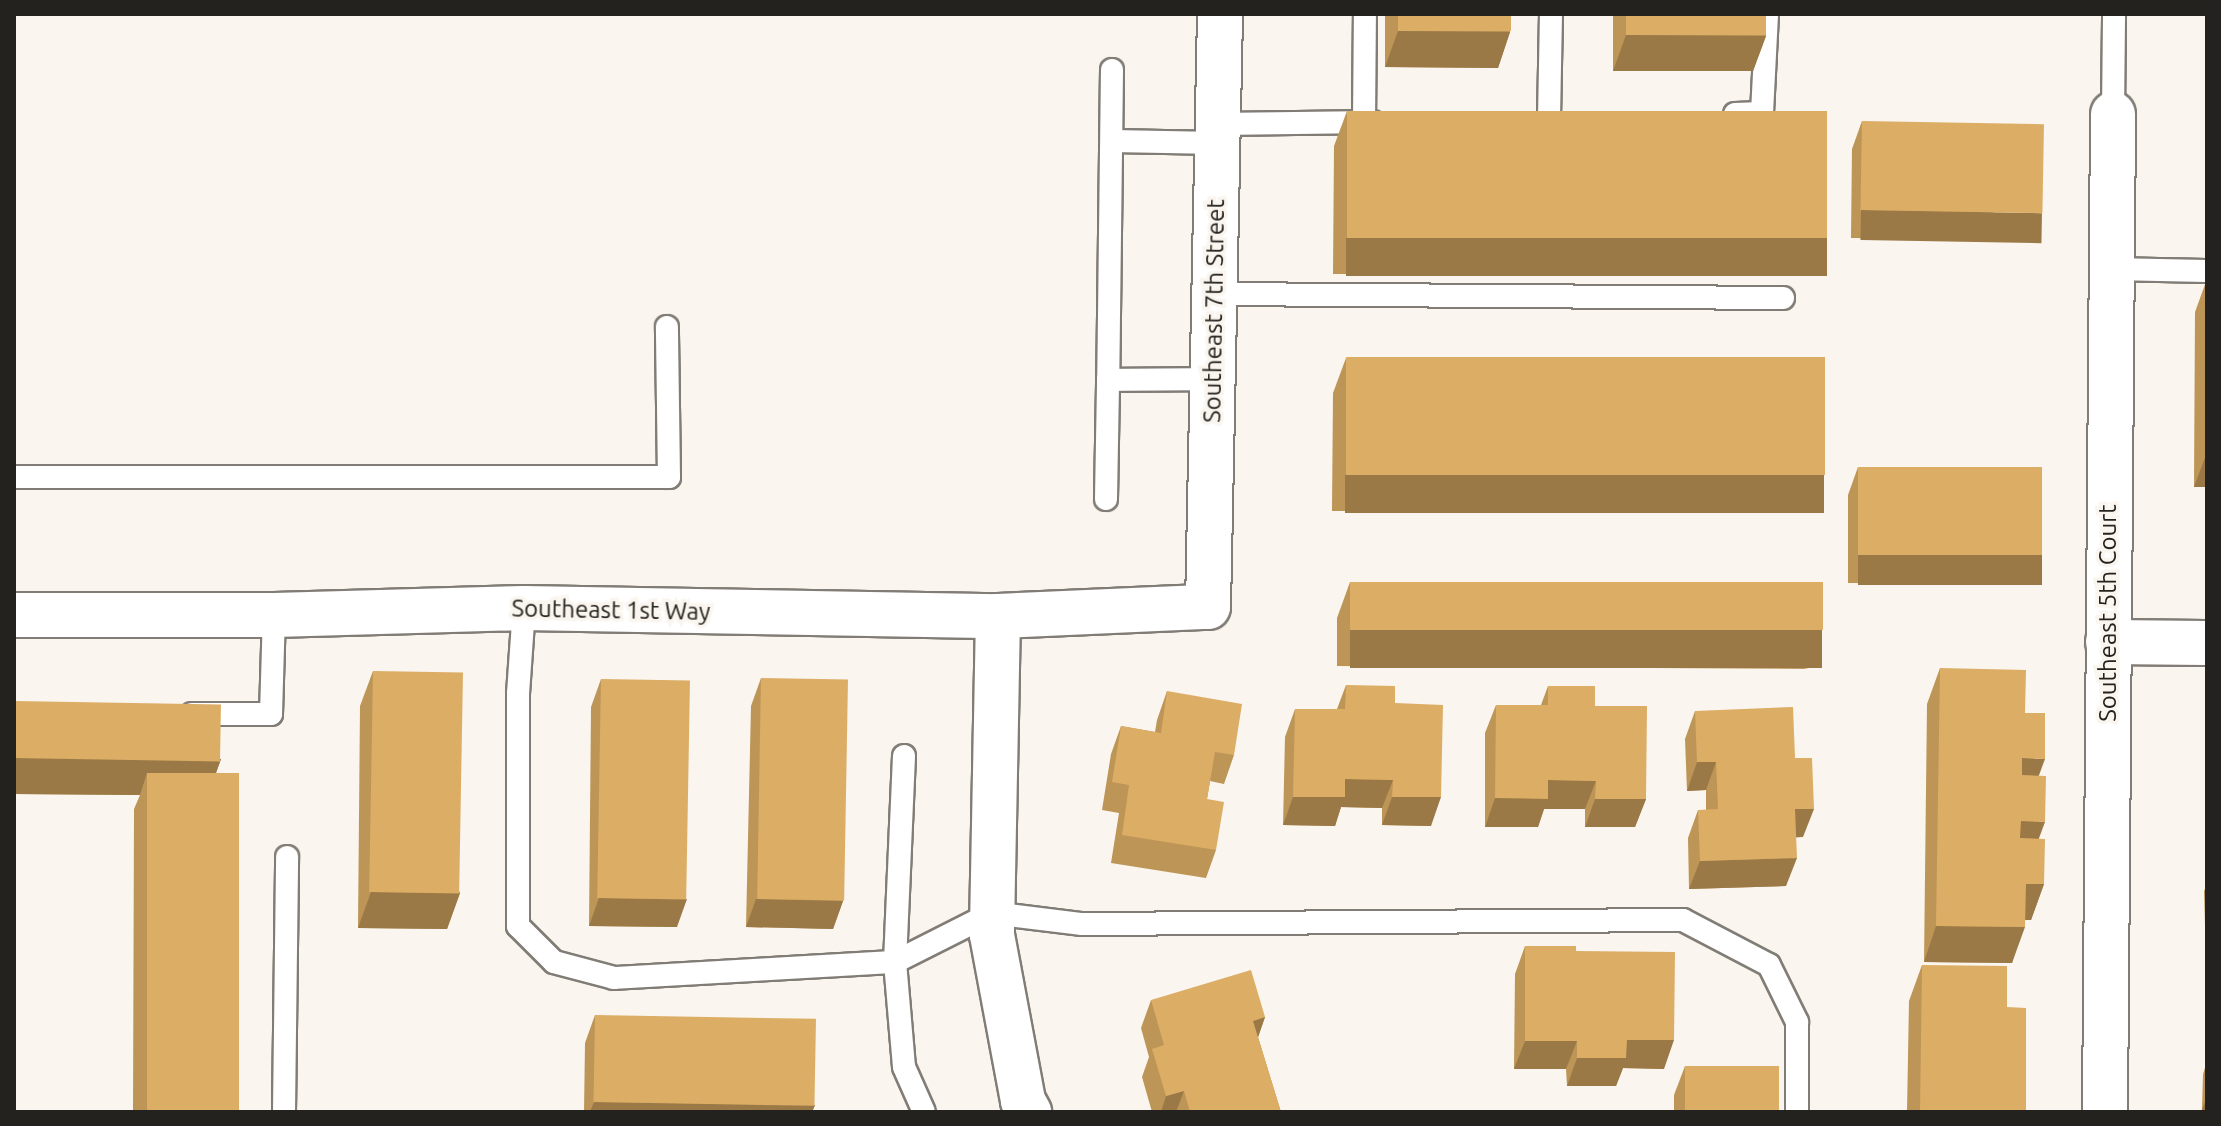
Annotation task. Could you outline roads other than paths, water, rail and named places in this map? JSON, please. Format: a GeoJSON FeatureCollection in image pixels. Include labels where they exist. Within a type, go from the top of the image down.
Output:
{"type":"FeatureCollection","features":[{"type":"Feature","properties":{"kind":"street","name":"Southeast 7th Street"},"geometry":{"type":"LineString","coordinates":[[1208,607],[1220,14]]}},
{"type":"Feature","properties":{"kind":"street","name":"Southeast 5th Court"},"geometry":{"type":"LineString","coordinates":[[2105,1112],[2113,114]]}},
{"type":"Feature","properties":{"kind":"street","name":"Southeast 1st Way"},"geometry":{"type":"LineString","coordinates":[[14,615],[274,615],[524,608],[998,616],[1208,607]]}},
{"type":"Feature","properties":{"kind":"street"},"geometry":{"type":"LineString","coordinates":[[998,616],[992,935],[1023,1101],[1029,1112]]}},
{"type":"Feature","properties":{"kind":"street"},"geometry":{"type":"LineString","coordinates":[[2108,642],[2207,643]]}},
{"type":"Feature","properties":{"kind":"lane"},"geometry":{"type":"LineString","coordinates":[[1364,122],[1365,14]]}},
{"type":"Feature","properties":{"kind":"lane"},"geometry":{"type":"LineString","coordinates":[[1549,118],[1551,14]]}},
{"type":"Feature","properties":{"kind":"lane"},"geometry":{"type":"LineString","coordinates":[[1716,114],[1762,113],[1767,14]]}},
{"type":"Feature","properties":{"kind":"lane"},"geometry":{"type":"LineString","coordinates":[[2113,114],[2114,14]]}},
{"type":"Feature","properties":{"kind":"lane"},"geometry":{"type":"LineString","coordinates":[[1106,499],[1112,70]]}},
{"type":"Feature","properties":{"kind":"lane"},"geometry":{"type":"LineString","coordinates":[[1112,141],[1395,121]]}},
{"type":"Feature","properties":{"kind":"lane"},"geometry":{"type":"LineString","coordinates":[[2111,269],[2207,271]]}},
{"type":"Feature","properties":{"kind":"lane"},"geometry":{"type":"LineString","coordinates":[[1214,294],[1783,298]]}},
{"type":"Feature","properties":{"kind":"lane"},"geometry":{"type":"LineString","coordinates":[[14,477],[669,477],[667,327]]}},
{"type":"Feature","properties":{"kind":"lane"},"geometry":{"type":"LineString","coordinates":[[1108,380],[1213,379]]}},
{"type":"Feature","properties":{"kind":"lane"},"geometry":{"type":"LineString","coordinates":[[524,608],[518,693],[518,926],[554,962],[614,978],[895,962],[992,913],[1082,924],[1683,920],[1769,965],[1797,1022],[1797,1112]]}},
{"type":"Feature","properties":{"kind":"lane"},"geometry":{"type":"LineString","coordinates":[[165,713],[271,714],[274,615]]}},
{"type":"Feature","properties":{"kind":"lane"},"geometry":{"type":"LineString","coordinates":[[904,756],[895,962],[904,1067],[924,1112]]}},
{"type":"Feature","properties":{"kind":"lane"},"geometry":{"type":"LineString","coordinates":[[284,1112],[287,857]]}}]}
